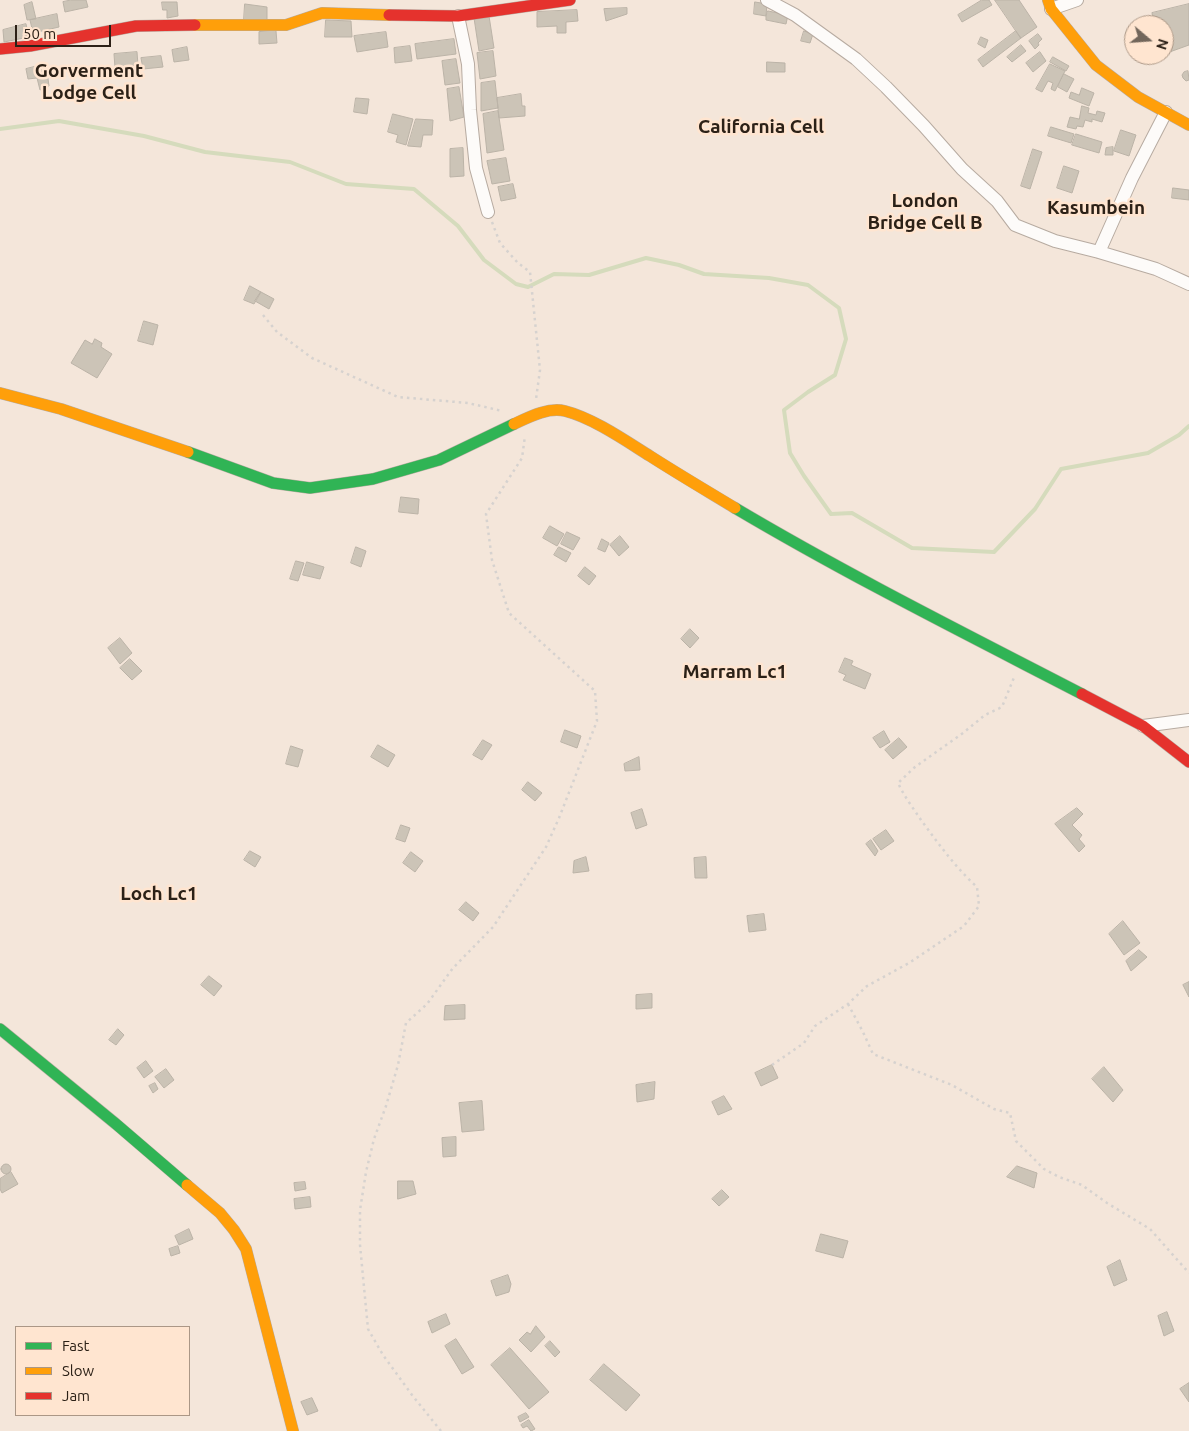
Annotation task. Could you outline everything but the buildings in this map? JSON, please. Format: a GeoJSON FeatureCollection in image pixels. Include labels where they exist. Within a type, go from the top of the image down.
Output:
{"type":"FeatureCollection","features":[{"type":"Feature","properties":{"kind":"street"},"geometry":{"type":"LineString","coordinates":[[0,49],[30,46],[136,26],[286,25],[322,13],[458,16],[570,0]]}},
{"type":"Feature","properties":{"kind":"street"},"geometry":{"type":"LineString","coordinates":[[766,0],[795,15],[856,59],[924,126],[962,169],[997,201],[1015,225],[1055,241],[1156,268],[1189,284]]}},
{"type":"Feature","properties":{"kind":"street"},"geometry":{"type":"LineString","coordinates":[[1077,0],[1049,4],[1096,65],[1138,97],[1189,125]]}},
{"type":"Feature","properties":{"kind":"street"},"geometry":{"type":"LineString","coordinates":[[458,16],[468,64],[470,110],[476,168],[488,212]]}},
{"type":"Feature","properties":{"kind":"street"},"geometry":{"type":"LineString","coordinates":[[1099,252],[1132,178],[1166,112]]}},
{"type":"Feature","properties":{"kind":"street"},"geometry":{"type":"LineString","coordinates":[[0,393],[61,409],[213,460],[273,483],[310,488],[373,479],[439,460],[531,416],[548,411],[564,411],[586,419],[625,440],[792,541],[927,614],[1143,726],[1189,762]]}},
{"type":"Feature","properties":{"kind":"street"},"geometry":{"type":"LineString","coordinates":[[1143,726],[1189,720]]}},
{"type":"Feature","properties":{"kind":"street"},"geometry":{"type":"LineString","coordinates":[[0,1029],[116,1124],[220,1213],[234,1230],[246,1249],[293,1431]]}},
{"type":"Feature","properties":{"kind":"path"},"geometry":{"type":"LineString","coordinates":[[441,1431],[412,1395],[368,1329],[360,1245],[360,1210],[366,1172],[374,1139],[398,1065],[406,1023],[427,1004],[453,968],[493,927],[546,846],[597,720],[595,691],[510,613],[492,560],[486,514],[522,458],[540,370],[530,272],[500,243],[488,212]]}},
{"type":"Feature","properties":{"kind":"path"},"geometry":{"type":"LineString","coordinates":[[263,314],[277,332],[312,358],[398,397],[468,403],[502,411]]}},
{"type":"Feature","properties":{"kind":"path"},"geometry":{"type":"LineString","coordinates":[[772,1065],[804,1043],[815,1026],[848,1004],[867,986],[909,963],[964,926],[979,906],[977,887],[939,845],[898,783],[915,767],[985,715],[1002,707],[1020,663]]}},
{"type":"Feature","properties":{"kind":"path"},"geometry":{"type":"LineString","coordinates":[[848,1004],[873,1054],[952,1085],[994,1109],[1010,1113],[1016,1141],[1044,1169],[1059,1177],[1082,1185],[1107,1203],[1150,1229],[1189,1273]]}},
{"type":"Feature","properties":{"kind":"waterway"},"geometry":{"type":"LineString","coordinates":[[0,129],[59,121],[144,136],[205,152],[290,162],[346,184],[414,189],[458,226],[484,260],[516,284],[528,287],[554,274],[589,275],[646,258],[679,265],[704,274],[769,278],[808,285],[839,308],[846,339],[835,375],[784,410],[790,453],[831,514],[852,513],[912,548],[994,552],[1035,509],[1061,469],[1148,453],[1179,435],[1189,426]]}},
{"type":"Feature","properties":{"kind":"traffic: fast"},"geometry":{"type":"LineString","coordinates":[[188,452],[273,483],[310,488],[373,479],[439,460],[514,424]]}},
{"type":"Feature","properties":{"kind":"traffic: fast"},"geometry":{"type":"LineString","coordinates":[[735,508],[864,580],[1082,694]]}},
{"type":"Feature","properties":{"kind":"traffic: fast"},"geometry":{"type":"LineString","coordinates":[[0,1029],[187,1185]]}},
{"type":"Feature","properties":{"kind":"traffic: slow"},"geometry":{"type":"LineString","coordinates":[[1048,0],[1051,9],[1096,65],[1138,97],[1189,125]]}},
{"type":"Feature","properties":{"kind":"traffic: slow"},"geometry":{"type":"LineString","coordinates":[[195,25],[286,25],[322,13],[389,15]]}},
{"type":"Feature","properties":{"kind":"traffic: slow"},"geometry":{"type":"LineString","coordinates":[[0,393],[61,409],[188,452]]}},
{"type":"Feature","properties":{"kind":"traffic: slow"},"geometry":{"type":"LineString","coordinates":[[514,424],[539,413],[552,410],[576,414],[609,431],[735,508]]}},
{"type":"Feature","properties":{"kind":"traffic: slow"},"geometry":{"type":"LineString","coordinates":[[187,1185],[220,1213],[246,1249],[293,1431]]}},
{"type":"Feature","properties":{"kind":"traffic: jam"},"geometry":{"type":"LineString","coordinates":[[389,15],[458,16],[570,0]]}},
{"type":"Feature","properties":{"kind":"traffic: jam"},"geometry":{"type":"LineString","coordinates":[[0,49],[30,46],[136,26],[195,25]]}},
{"type":"Feature","properties":{"kind":"traffic: jam"},"geometry":{"type":"LineString","coordinates":[[1082,694],[1143,726],[1189,762]]}},
{"type":"Feature","properties":{"kind":"district","name":"Gorverment Lodge Cell"},"geometry":{"type":"Point","coordinates":[89,82]}},
{"type":"Feature","properties":{"kind":"district","name":"California Cell"},"geometry":{"type":"Point","coordinates":[761,127]}},
{"type":"Feature","properties":{"kind":"district","name":"Kasumbein"},"geometry":{"type":"Point","coordinates":[1096,208]}},
{"type":"Feature","properties":{"kind":"district","name":"London Bridge Cell B"},"geometry":{"type":"Point","coordinates":[925,212]}},
{"type":"Feature","properties":{"kind":"district","name":"Marram Lc1"},"geometry":{"type":"Point","coordinates":[735,672]}},
{"type":"Feature","properties":{"kind":"district","name":"Loch Lc1"},"geometry":{"type":"Point","coordinates":[159,894]}}]}
